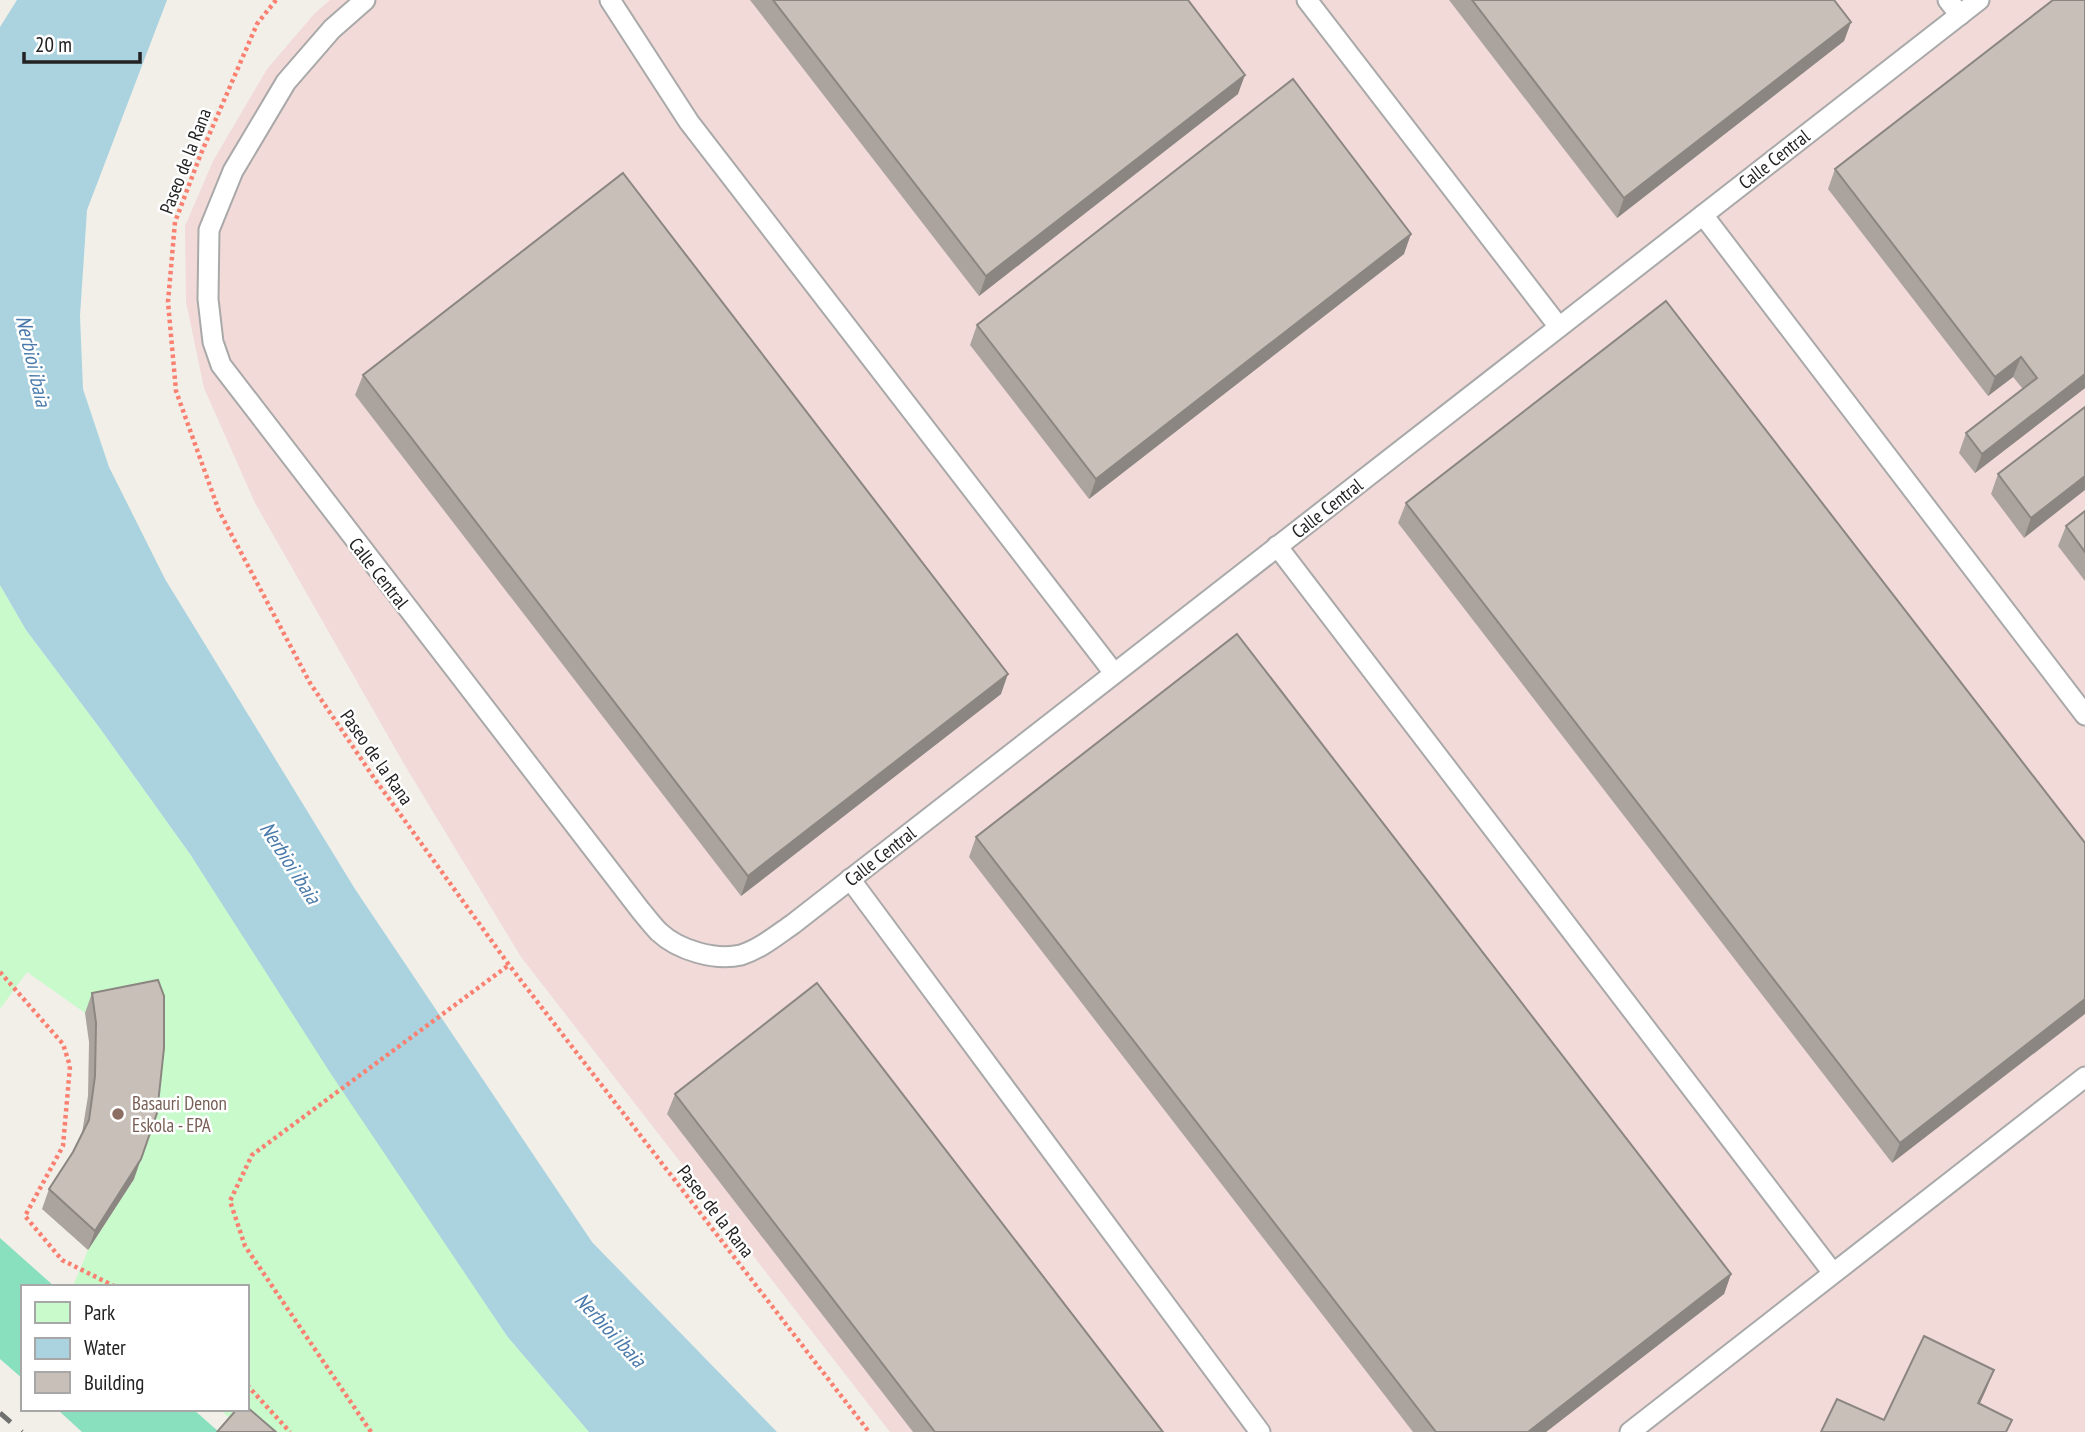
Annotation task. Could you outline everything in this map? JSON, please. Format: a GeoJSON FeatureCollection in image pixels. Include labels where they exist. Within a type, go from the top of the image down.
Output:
{"type":"FeatureCollection","features":[{"type":"Feature","properties":{"kind":"lane","name":"Calle Central"},"geometry":{"type":"LineString","coordinates":[[365,0],[332,29],[286,82],[233,172],[209,230],[208,299],[213,342],[221,365],[490,716],[661,933],[685,948],[714,955],[741,955],[766,942],[850,879],[1703,215],[1954,7],[1979,0]]}},
{"type":"Feature","properties":{"kind":"lane"},"geometry":{"type":"LineString","coordinates":[[610,0],[689,122],[1114,673]]}},
{"type":"Feature","properties":{"kind":"lane"},"geometry":{"type":"LineString","coordinates":[[1307,0],[1559,327]]}},
{"type":"Feature","properties":{"kind":"lane"},"geometry":{"type":"LineString","coordinates":[[1703,215],[2085,715]]}},
{"type":"Feature","properties":{"kind":"lane"},"geometry":{"type":"LineString","coordinates":[[1277,546],[1833,1273]]}},
{"type":"Feature","properties":{"kind":"lane"},"geometry":{"type":"LineString","coordinates":[[850,879],[1260,1432]]}},
{"type":"Feature","properties":{"kind":"lane"},"geometry":{"type":"LineString","coordinates":[[1630,1432],[2085,1077]]}},
{"type":"Feature","properties":{"kind":"path","name":"Paseo de la Rana"},"geometry":{"type":"LineString","coordinates":[[276,0],[257,24],[200,156],[175,222],[167,302],[176,391],[219,511],[310,682],[374,778],[509,965],[869,1432]]}},
{"type":"Feature","properties":{"kind":"path"},"geometry":{"type":"LineString","coordinates":[[371,1432],[245,1246],[230,1201],[252,1155],[509,965]]}},
{"type":"Feature","properties":{"kind":"path"},"geometry":{"type":"LineString","coordinates":[[0,972],[63,1044],[70,1066],[62,1146],[25,1216],[62,1260],[112,1285]]}},
{"type":"Feature","properties":{"kind":"path"},"geometry":{"type":"LineString","coordinates":[[248,1386],[290,1432]]}},
{"type":"Feature","properties":{"kind":"shaded area"},"geometry":{"type":"Polygon","coordinates":[[[330,0],[2085,0],[2085,1432],[890,1432],[521,957],[404,764],[255,503],[204,388],[186,302],[185,226],[213,161],[267,69],[315,13],[330,0]]]}},
{"type":"Feature","properties":{"kind":"green space"},"geometry":{"type":"Polygon","coordinates":[[[0,585],[26,630],[190,854],[507,1336],[589,1432],[246,1432],[221,1411],[248,1411],[248,1285],[73,1285],[88,1250],[134,1179],[150,1000],[85,1013],[27,972],[0,1009],[0,585]]]}},
{"type":"Feature","properties":{"kind":"green space"},"geometry":{"type":"Polygon","coordinates":[[[0,1238],[53,1285],[21,1285],[21,1377],[0,1359],[0,1238]]]}},
{"type":"Feature","properties":{"kind":"green space"},"geometry":{"type":"Polygon","coordinates":[[[59,1411],[195,1411],[219,1432],[82,1432],[59,1411]]]}},
{"type":"Feature","properties":{"kind":"water","name":"Nerbioi ibaia"},"geometry":{"type":"Polygon","coordinates":[[[17,0],[167,0],[87,210],[80,316],[83,389],[109,467],[165,579],[355,889],[592,1242],[777,1432],[589,1432],[507,1336],[331,1074],[190,854],[26,630],[0,585],[0,27],[17,0]]]}},
{"type":"Feature","properties":{"kind":"building"},"geometry":{"type":"Polygon","coordinates":[[[773,0],[1188,0],[1245,75],[986,276],[773,0]]]}},
{"type":"Feature","properties":{"kind":"building"},"geometry":{"type":"Polygon","coordinates":[[[1472,0],[1834,0],[1851,22],[1624,198],[1472,0]]]}},
{"type":"Feature","properties":{"kind":"building"},"geometry":{"type":"Polygon","coordinates":[[[2053,0],[2085,0],[2085,374],[1982,454],[1966,433],[2037,378],[2021,357],[1995,377],[1835,169],[2053,0]]]}},
{"type":"Feature","properties":{"kind":"building"},"geometry":{"type":"Polygon","coordinates":[[[1293,79],[1411,234],[1096,479],[977,325],[1293,79]]]}},
{"type":"Feature","properties":{"kind":"building"},"geometry":{"type":"Polygon","coordinates":[[[623,173],[1008,674],[748,876],[363,375],[623,173]]]}},
{"type":"Feature","properties":{"kind":"building"},"geometry":{"type":"Polygon","coordinates":[[[1666,301],[2085,843],[2085,999],[1900,1143],[1406,503],[1666,301]]]}},
{"type":"Feature","properties":{"kind":"building"},"geometry":{"type":"Polygon","coordinates":[[[2085,407],[2085,476],[2031,518],[1998,474],[2085,407]]]}},
{"type":"Feature","properties":{"kind":"building"},"geometry":{"type":"Polygon","coordinates":[[[2085,511],[2085,552],[2066,526],[2085,511]]]}},
{"type":"Feature","properties":{"kind":"building"},"geometry":{"type":"Polygon","coordinates":[[[1237,634],[1731,1274],[1528,1432],[1436,1432],[976,837],[1237,634]]]}},
{"type":"Feature","properties":{"kind":"building","name":"Basauri Denon Eskola - EPA"},"geometry":{"type":"Polygon","coordinates":[[[158,980],[164,996],[164,1048],[157,1113],[141,1159],[95,1231],[49,1189],[73,1152],[89,1120],[95,1076],[96,1023],[92,993],[158,980]]]}},
{"type":"Feature","properties":{"kind":"building"},"geometry":{"type":"Polygon","coordinates":[[[817,983],[1163,1432],[935,1432],[675,1094],[817,983]]]}},
{"type":"Feature","properties":{"kind":"building"},"geometry":{"type":"Polygon","coordinates":[[[1924,1336],[1994,1370],[1978,1403],[2012,1420],[2006,1432],[1821,1432],[1837,1399],[1884,1420],[1924,1336]]]}},
{"type":"Feature","properties":{"kind":"building"},"geometry":{"type":"Polygon","coordinates":[[[248,1408],[276,1432],[217,1432],[235,1411],[248,1411],[248,1408]]]}},
{"type":"Feature","properties":{"kind":"railway"},"geometry":{"type":"LineString","coordinates":[[0,1413],[22,1432]]}},
{"type":"Feature","properties":{"kind":"place","name":"Basauri Denon Eskola - EPA"},"geometry":{"type":"Point","coordinates":[118,1114]}}]}
